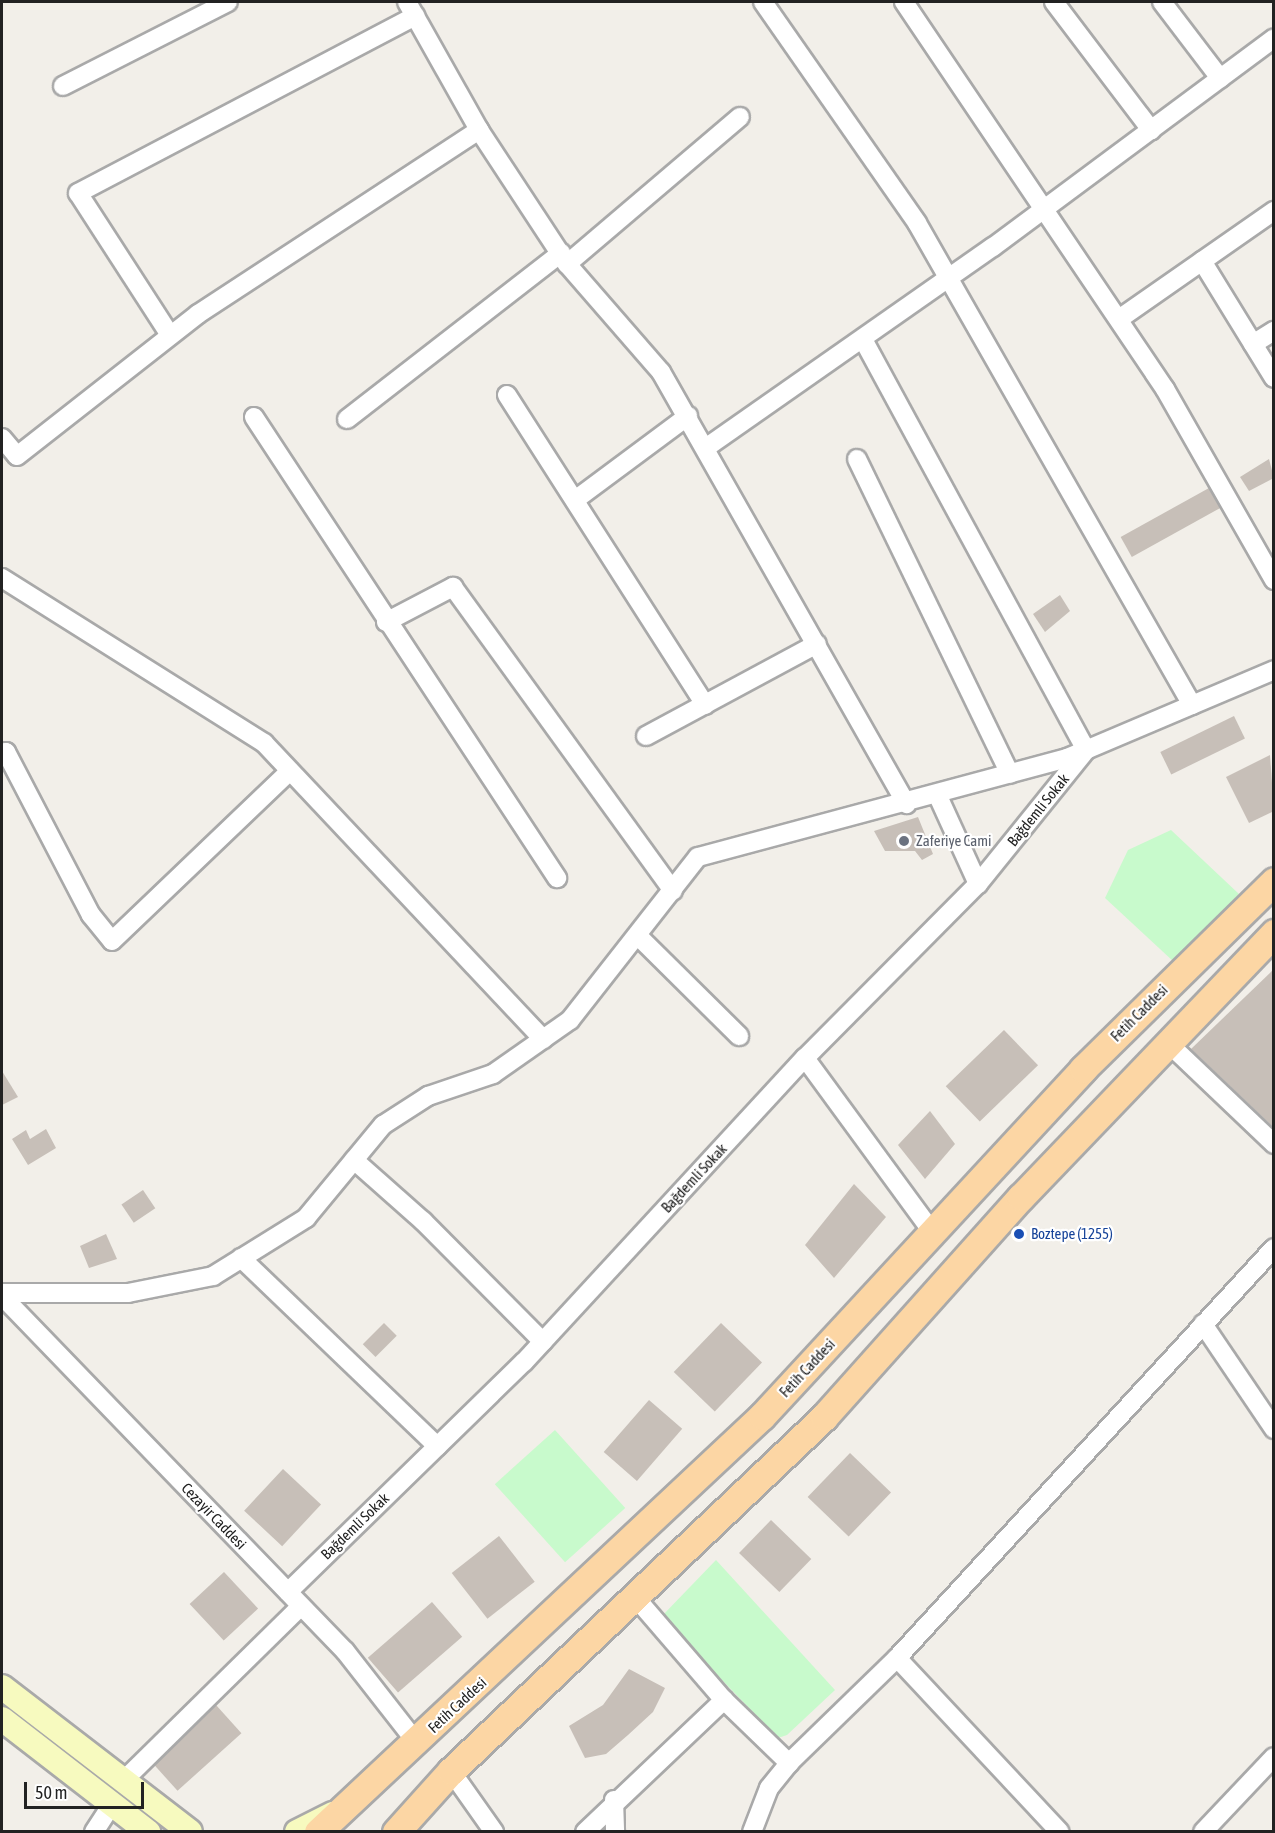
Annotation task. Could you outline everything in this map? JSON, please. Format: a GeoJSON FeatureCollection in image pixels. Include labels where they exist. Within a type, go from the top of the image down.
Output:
{"type":"FeatureCollection","features":[{"type":"Feature","properties":{"kind":"main road","name":"Fetih Caddesi"},"geometry":{"type":"LineString","coordinates":[[318,1832],[417,1743],[762,1416],[1083,1069],[1274,881]]}},
{"type":"Feature","properties":{"kind":"main road"},"geometry":{"type":"LineString","coordinates":[[396,1832],[451,1771],[824,1417],[1167,1042],[1273,934]]}},
{"type":"Feature","properties":{"kind":"main road"},"geometry":{"type":"LineString","coordinates":[[2,1687],[189,1829]]}},
{"type":"Feature","properties":{"kind":"main road"},"geometry":{"type":"LineString","coordinates":[[2,1719],[148,1832]]}},
{"type":"Feature","properties":{"kind":"main road"},"geometry":{"type":"LineString","coordinates":[[297,1832],[344,1808]]}},
{"type":"Feature","properties":{"kind":"street"},"geometry":{"type":"LineString","coordinates":[[63,86],[205,6],[228,2]]}},
{"type":"Feature","properties":{"kind":"street"},"geometry":{"type":"LineString","coordinates":[[763,2],[917,224],[946,280],[1192,705]]}},
{"type":"Feature","properties":{"kind":"street"},"geometry":{"type":"LineString","coordinates":[[904,2],[1047,207],[1119,319],[1274,580]]}},
{"type":"Feature","properties":{"kind":"street"},"geometry":{"type":"LineString","coordinates":[[1054,2],[1151,129]]}},
{"type":"Feature","properties":{"kind":"street"},"geometry":{"type":"LineString","coordinates":[[1162,2],[1220,78]]}},
{"type":"Feature","properties":{"kind":"street"},"geometry":{"type":"LineString","coordinates":[[170,335],[78,193],[411,9],[478,130],[564,258],[661,372],[707,447],[906,804]]}},
{"type":"Feature","properties":{"kind":"street"},"geometry":{"type":"LineString","coordinates":[[707,447],[863,340],[1274,38]]}},
{"type":"Feature","properties":{"kind":"street"},"geometry":{"type":"LineString","coordinates":[[347,419],[564,258],[740,117]]}},
{"type":"Feature","properties":{"kind":"street"},"geometry":{"type":"LineString","coordinates":[[2,438],[17,456],[170,335],[478,130]]}},
{"type":"Feature","properties":{"kind":"street"},"geometry":{"type":"LineString","coordinates":[[1119,319],[1274,211]]}},
{"type":"Feature","properties":{"kind":"street"},"geometry":{"type":"LineString","coordinates":[[1202,261],[1274,378]]}},
{"type":"Feature","properties":{"kind":"street"},"geometry":{"type":"LineString","coordinates":[[1253,344],[1274,331]]}},
{"type":"Feature","properties":{"kind":"street"},"geometry":{"type":"LineString","coordinates":[[863,340],[1086,750]]}},
{"type":"Feature","properties":{"kind":"street"},"geometry":{"type":"LineString","coordinates":[[507,395],[705,705]]}},
{"type":"Feature","properties":{"kind":"street"},"geometry":{"type":"LineString","coordinates":[[575,500],[688,416]]}},
{"type":"Feature","properties":{"kind":"street"},"geometry":{"type":"LineString","coordinates":[[254,417],[386,622],[556,878]]}},
{"type":"Feature","properties":{"kind":"street"},"geometry":{"type":"LineString","coordinates":[[857,459],[1011,774]]}},
{"type":"Feature","properties":{"kind":"street"},"geometry":{"type":"LineString","coordinates":[[4,584],[264,743],[543,1039]]}},
{"type":"Feature","properties":{"kind":"street"},"geometry":{"type":"LineString","coordinates":[[386,622],[453,587],[673,891]]}},
{"type":"Feature","properties":{"kind":"street"},"geometry":{"type":"LineString","coordinates":[[646,736],[817,644]]}},
{"type":"Feature","properties":{"kind":"street"},"geometry":{"type":"LineString","coordinates":[[2,1295],[128,1293],[213,1276],[306,1218],[383,1125],[428,1096],[493,1074],[570,1020],[639,936],[698,857],[906,804],[1086,750],[1274,670]]}},
{"type":"Feature","properties":{"kind":"street","name":"Bağdemli Sokak"},"geometry":{"type":"LineString","coordinates":[[288,1592],[543,1342],[805,1058],[978,884],[1086,750]]}},
{"type":"Feature","properties":{"kind":"street"},"geometry":{"type":"LineString","coordinates":[[2,755],[6,752],[91,915],[112,941],[290,771]]}},
{"type":"Feature","properties":{"kind":"street"},"geometry":{"type":"LineString","coordinates":[[937,794],[978,884]]}},
{"type":"Feature","properties":{"kind":"street"},"geometry":{"type":"LineString","coordinates":[[639,936],[739,1036]]}},
{"type":"Feature","properties":{"kind":"street"},"geometry":{"type":"LineString","coordinates":[[1167,1042],[1274,1144]]}},
{"type":"Feature","properties":{"kind":"street"},"geometry":{"type":"LineString","coordinates":[[805,1058],[933,1233]]}},
{"type":"Feature","properties":{"kind":"street"},"geometry":{"type":"LineString","coordinates":[[354,1160],[423,1221],[543,1342]]}},
{"type":"Feature","properties":{"kind":"street"},"geometry":{"type":"LineString","coordinates":[[752,1832],[769,1788],[789,1763],[897,1658],[1274,1248]]}},
{"type":"Feature","properties":{"kind":"street"},"geometry":{"type":"LineString","coordinates":[[241,1258],[437,1446]]}},
{"type":"Feature","properties":{"kind":"street","name":"Cezayir Caddesi"},"geometry":{"type":"LineString","coordinates":[[2,1295],[345,1651],[417,1743]]}},
{"type":"Feature","properties":{"kind":"street"},"geometry":{"type":"LineString","coordinates":[[1203,1324],[1274,1429]]}},
{"type":"Feature","properties":{"kind":"street"},"geometry":{"type":"LineString","coordinates":[[635,1597],[724,1700],[789,1763]]}},
{"type":"Feature","properties":{"kind":"street"},"geometry":{"type":"LineString","coordinates":[[124,1780],[301,1606]]}},
{"type":"Feature","properties":{"kind":"street"},"geometry":{"type":"LineString","coordinates":[[897,1658],[1060,1832]]}},
{"type":"Feature","properties":{"kind":"street"},"geometry":{"type":"LineString","coordinates":[[585,1832],[614,1800],[724,1700]]}},
{"type":"Feature","properties":{"kind":"street"},"geometry":{"type":"LineString","coordinates":[[1203,1832],[1274,1757]]}},
{"type":"Feature","properties":{"kind":"street"},"geometry":{"type":"LineString","coordinates":[[451,1771],[494,1832]]}},
{"type":"Feature","properties":{"kind":"street"},"geometry":{"type":"LineString","coordinates":[[614,1800],[615,1832]]}},
{"type":"Feature","properties":{"kind":"street"},"geometry":{"type":"LineString","coordinates":[[94,1832],[112,1804]]}},
{"type":"Feature","properties":{"kind":"green space"},"geometry":{"type":"Polygon","coordinates":[[[1171,830],[1239,894],[1174,962],[1105,898],[1128,850],[1171,830]]]}},
{"type":"Feature","properties":{"kind":"green space"},"geometry":{"type":"Polygon","coordinates":[[[555,1430],[625,1508],[565,1562],[495,1484],[555,1430]]]}},
{"type":"Feature","properties":{"kind":"green space"},"geometry":{"type":"Polygon","coordinates":[[[716,1560],[835,1690],[787,1735],[778,1738],[661,1617],[716,1560]]]}},
{"type":"Feature","properties":{"kind":"building"},"geometry":{"type":"Polygon","coordinates":[[[1269,459],[1274,478],[1249,491],[1240,477],[1269,459]]]}},
{"type":"Feature","properties":{"kind":"building"},"geometry":{"type":"Polygon","coordinates":[[[1209,488],[1220,508],[1132,557],[1121,537],[1209,488]]]}},
{"type":"Feature","properties":{"kind":"building"},"geometry":{"type":"Polygon","coordinates":[[[1060,595],[1070,611],[1045,632],[1033,614],[1060,595]]]}},
{"type":"Feature","properties":{"kind":"building"},"geometry":{"type":"Polygon","coordinates":[[[1234,716],[1245,738],[1171,774],[1160,752],[1234,716]]]}},
{"type":"Feature","properties":{"kind":"building"},"geometry":{"type":"Polygon","coordinates":[[[1270,755],[1274,811],[1249,823],[1226,777],[1270,755]]]}},
{"type":"Feature","properties":{"kind":"building","name":"Zaferiye Cami"},"geometry":{"type":"Polygon","coordinates":[[[918,817],[933,854],[922,860],[915,851],[885,851],[874,831],[918,817]]]}},
{"type":"Feature","properties":{"kind":"building"},"geometry":{"type":"Polygon","coordinates":[[[1274,969],[1274,1128],[1191,1049],[1274,969]]]}},
{"type":"Feature","properties":{"kind":"building"},"geometry":{"type":"Polygon","coordinates":[[[1004,1030],[1038,1065],[980,1122],[946,1086],[1004,1030]]]}},
{"type":"Feature","properties":{"kind":"building"},"geometry":{"type":"Polygon","coordinates":[[[2,1071],[18,1097],[2,1105],[2,1071]]]}},
{"type":"Feature","properties":{"kind":"building"},"geometry":{"type":"Polygon","coordinates":[[[930,1111],[955,1144],[925,1179],[898,1145],[930,1111]]]}},
{"type":"Feature","properties":{"kind":"building"},"geometry":{"type":"Polygon","coordinates":[[[46,1129],[56,1148],[28,1165],[12,1139],[26,1130],[30,1139],[46,1129]]]}},
{"type":"Feature","properties":{"kind":"building"},"geometry":{"type":"Polygon","coordinates":[[[854,1184],[886,1217],[834,1278],[805,1245],[854,1184]]]}},
{"type":"Feature","properties":{"kind":"building"},"geometry":{"type":"Polygon","coordinates":[[[143,1190],[155,1208],[134,1223],[121,1205],[143,1190]]]}},
{"type":"Feature","properties":{"kind":"building"},"geometry":{"type":"Polygon","coordinates":[[[106,1234],[117,1259],[89,1268],[80,1246],[106,1234]]]}},
{"type":"Feature","properties":{"kind":"building"},"geometry":{"type":"Polygon","coordinates":[[[384,1323],[397,1336],[376,1357],[363,1344],[384,1323]]]}},
{"type":"Feature","properties":{"kind":"building"},"geometry":{"type":"Polygon","coordinates":[[[721,1323],[762,1363],[715,1412],[674,1372],[721,1323]]]}},
{"type":"Feature","properties":{"kind":"building"},"geometry":{"type":"Polygon","coordinates":[[[649,1400],[682,1429],[637,1481],[604,1452],[649,1400]]]}},
{"type":"Feature","properties":{"kind":"building"},"geometry":{"type":"Polygon","coordinates":[[[850,1453],[891,1493],[849,1536],[808,1497],[850,1453]]]}},
{"type":"Feature","properties":{"kind":"building"},"geometry":{"type":"Polygon","coordinates":[[[283,1469],[321,1504],[282,1546],[244,1511],[283,1469]]]}},
{"type":"Feature","properties":{"kind":"building"},"geometry":{"type":"Polygon","coordinates":[[[771,1520],[811,1559],[779,1592],[739,1553],[771,1520]]]}},
{"type":"Feature","properties":{"kind":"building"},"geometry":{"type":"Polygon","coordinates":[[[499,1536],[535,1582],[487,1619],[452,1573],[499,1536]]]}},
{"type":"Feature","properties":{"kind":"building"},"geometry":{"type":"Polygon","coordinates":[[[224,1572],[258,1609],[224,1641],[190,1604],[224,1572]]]}},
{"type":"Feature","properties":{"kind":"building"},"geometry":{"type":"Polygon","coordinates":[[[432,1602],[462,1637],[398,1692],[368,1658],[432,1602]]]}},
{"type":"Feature","properties":{"kind":"building"},"geometry":{"type":"Polygon","coordinates":[[[629,1669],[665,1688],[653,1712],[628,1735],[606,1754],[585,1758],[569,1726],[603,1705],[629,1669]]]}},
{"type":"Feature","properties":{"kind":"building"},"geometry":{"type":"Polygon","coordinates":[[[216,1705],[241,1733],[178,1791],[152,1763],[216,1705]]]}},
{"type":"Feature","properties":{"kind":"place","name":"Zaferiye Cami"},"geometry":{"type":"Point","coordinates":[904,841]}},
{"type":"Feature","properties":{"kind":"place","name":"Boztepe (1255)"},"geometry":{"type":"Point","coordinates":[1019,1234]}}]}
